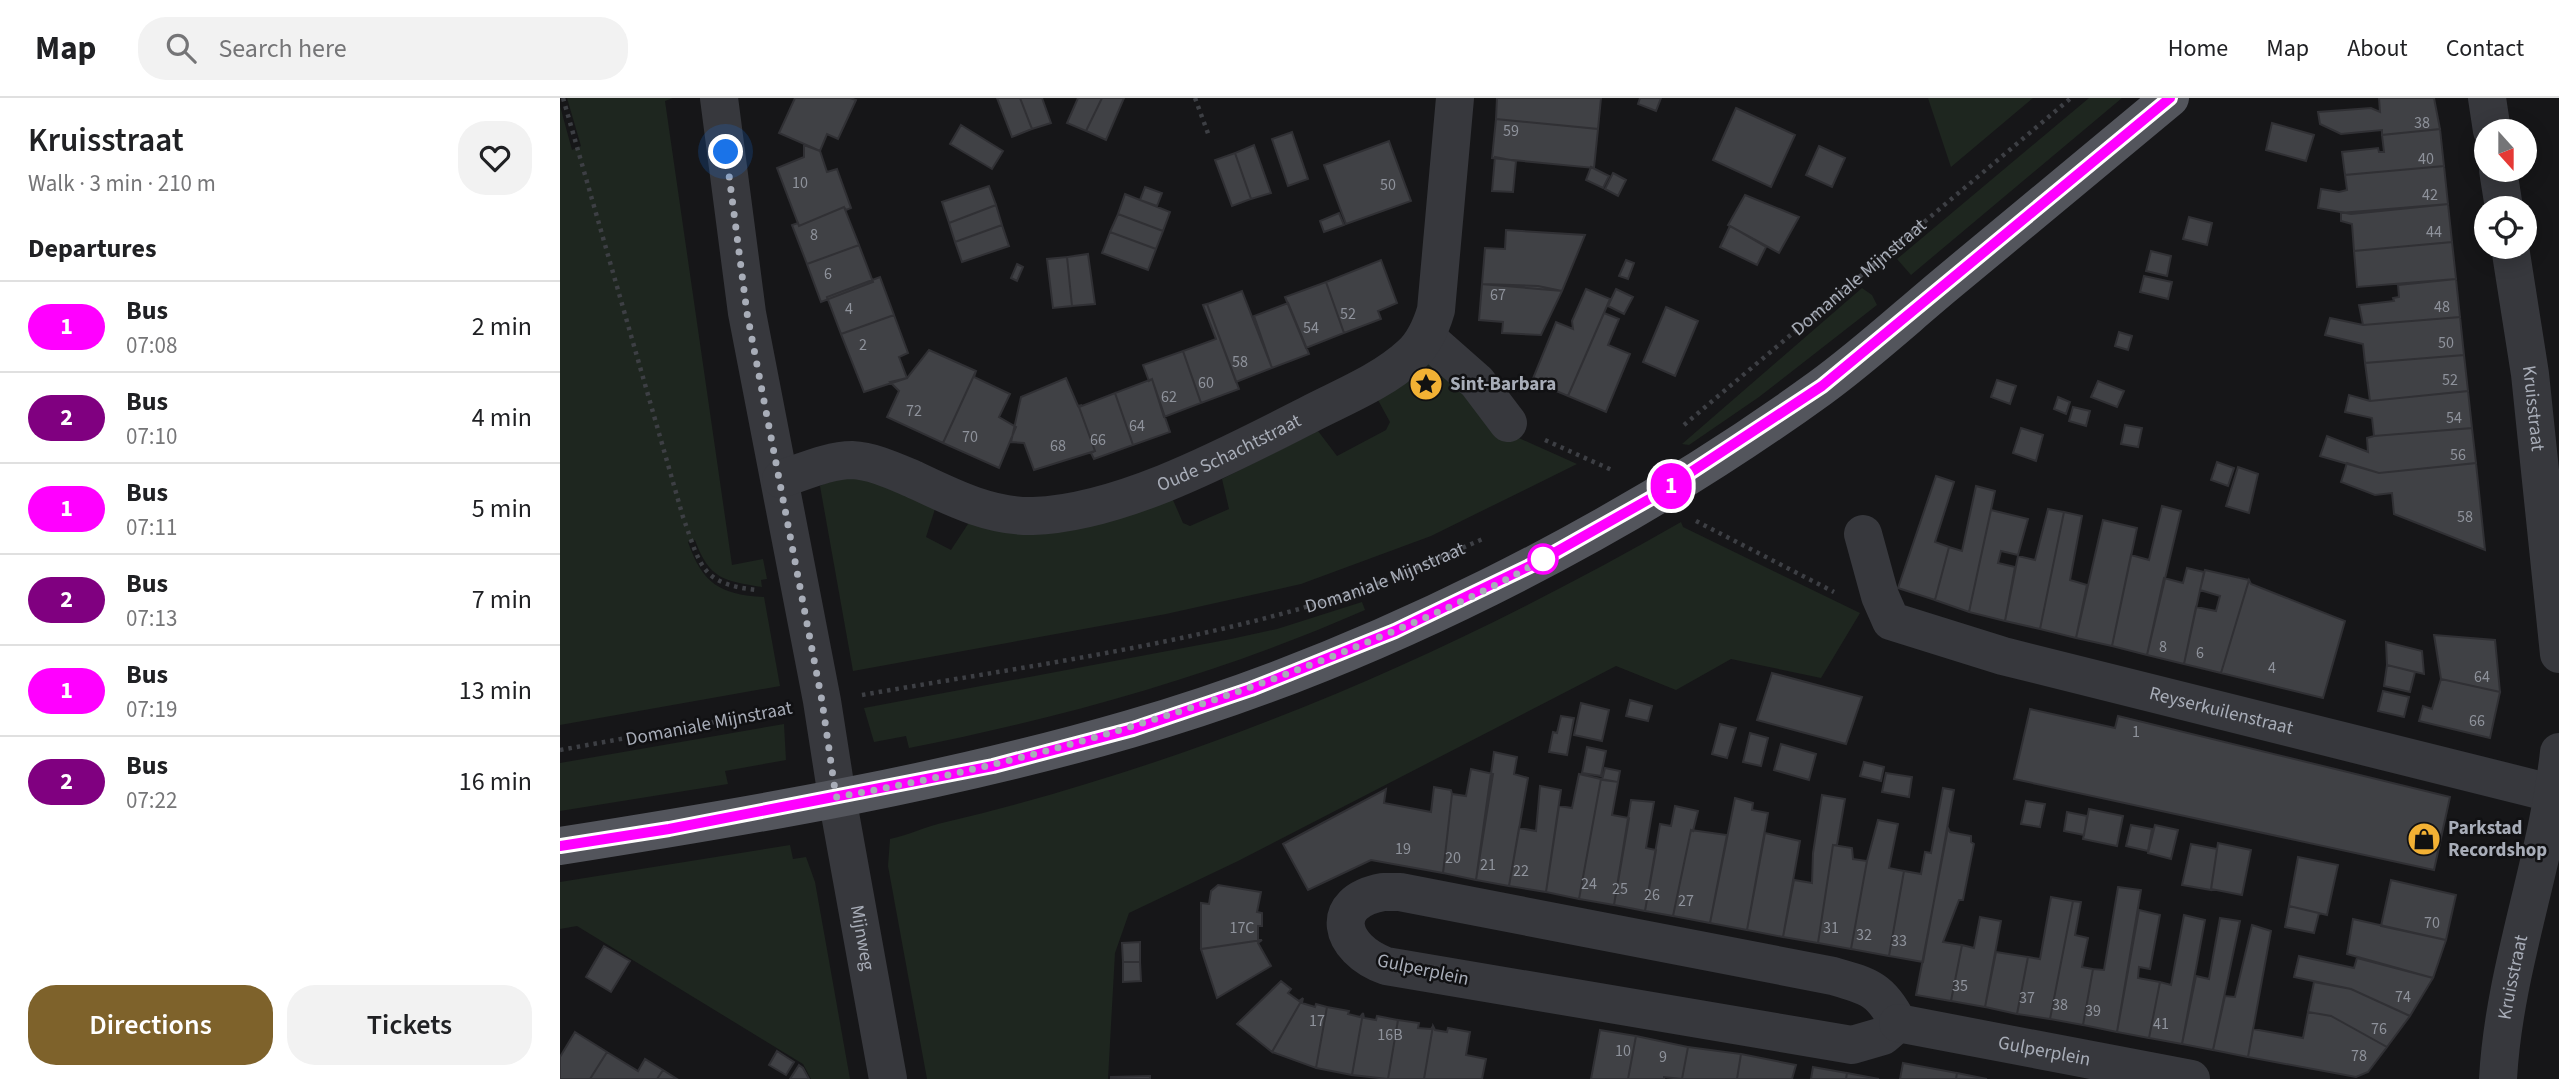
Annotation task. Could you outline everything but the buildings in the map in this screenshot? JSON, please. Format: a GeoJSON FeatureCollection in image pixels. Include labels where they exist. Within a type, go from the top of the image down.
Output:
{"type":"FeatureCollection","features":[{"type":"Feature","properties":{"kind":"main road"},"geometry":{"type":"LineString","coordinates":[[560,846],[836,797],[1006,762],[1133,729],[1251,689],[1395,631],[1538,562],[1653,497],[1822,386],[2170,98]]}},
{"type":"Feature","properties":{"kind":"street","name":"Mijnweg"},"geometry":{"type":"LineString","coordinates":[[719,98],[747,313],[822,701],[836,797],[888,1079]]}},
{"type":"Feature","properties":{"kind":"street","name":"Oude Schachtstraat"},"geometry":{"type":"LineString","coordinates":[[780,479],[852,460],[888,468],[988,511],[1031,516],[1066,513],[1146,490],[1252,443],[1380,376],[1408,358],[1426,337],[1436,310],[1455,98]]}},
{"type":"Feature","properties":{"kind":"street"},"geometry":{"type":"LineString","coordinates":[[2487,98],[2490,119]]}},
{"type":"Feature","properties":{"kind":"street","name":"Kruisstraat"},"geometry":{"type":"LineString","coordinates":[[2513,259],[2544,372],[2559,644]]}},
{"type":"Feature","properties":{"kind":"street"},"geometry":{"type":"LineString","coordinates":[[1426,337],[1477,382],[1508,423]]}},
{"type":"Feature","properties":{"kind":"street"},"geometry":{"type":"LineString","coordinates":[[1863,534],[1880,596],[1891,621]]}},
{"type":"Feature","properties":{"kind":"street","name":"Reyserkuilenstraat"},"geometry":{"type":"LineString","coordinates":[[1891,621],[2003,656],[2554,794]]}},
{"type":"Feature","properties":{"kind":"street","name":"Kruisstraat"},"geometry":{"type":"LineString","coordinates":[[2498,1079],[2500,1038],[2510,981],[2554,794],[2559,752]]}},
{"type":"Feature","properties":{"kind":"street","name":"Gulperplein"},"geometry":{"type":"LineString","coordinates":[[1898,1023],[1883,1036],[1852,1045],[1386,966],[1355,950],[1348,941],[1347,919],[1352,906],[1367,895],[1400,892],[1833,976],[1865,985],[1880,995],[1898,1023],[2191,1079]]}},
{"type":"Feature","properties":{"kind":"path"},"geometry":{"type":"LineString","coordinates":[[563,98],[697,557],[711,577],[727,587],[802,596]]}},
{"type":"Feature","properties":{"kind":"path"},"geometry":{"type":"LineString","coordinates":[[1195,98],[1209,136]]}},
{"type":"Feature","properties":{"kind":"path","name":"Domaniale Mijnstraat"},"geometry":{"type":"LineString","coordinates":[[1674,432],[2071,98]]}},
{"type":"Feature","properties":{"kind":"path"},"geometry":{"type":"LineString","coordinates":[[1508,423],[1615,472],[1653,497],[1891,621]]}},
{"type":"Feature","properties":{"kind":"path"},"geometry":{"type":"LineString","coordinates":[[1603,478],[1625,466]]}},
{"type":"Feature","properties":{"kind":"path","name":"Domaniale Mijnstraat"},"geometry":{"type":"LineString","coordinates":[[560,750],[1230,628],[1373,585],[1496,533]]}},
{"type":"Feature","properties":{"kind":"shaded area"},"geometry":{"type":"Polygon","coordinates":[[[567,98],[673,98],[665,101],[732,565],[763,559],[767,579],[761,580],[762,587],[728,580],[706,563],[695,540],[688,542],[700,568],[715,584],[724,590],[764,597],[780,686],[560,725],[560,106],[572,150],[581,146],[567,98]]]}},
{"type":"Feature","properties":{"kind":"shaded area"},"geometry":{"type":"Polygon","coordinates":[[[1928,98],[2033,98],[1951,167],[1928,98]]]}},
{"type":"Feature","properties":{"kind":"shaded area"},"geometry":{"type":"Polygon","coordinates":[[[2089,98],[2122,98],[1911,275],[1897,259],[2089,98]]]}},
{"type":"Feature","properties":{"kind":"shaded area"},"geometry":{"type":"Polygon","coordinates":[[[1862,288],[1872,295],[1877,305],[1759,397],[1689,445],[1682,444],[1862,288]]]}},
{"type":"Feature","properties":{"kind":"shaded area"},"geometry":{"type":"Polygon","coordinates":[[[1426,361],[1503,431],[1577,464],[1431,536],[1301,584],[1166,614],[853,671],[820,486],[851,479],[865,480],[907,495],[935,509],[926,537],[951,550],[968,524],[1173,500],[1183,523],[1190,526],[1229,509],[1222,479],[1318,431],[1337,456],[1386,430],[1390,422],[1378,400],[1426,361]]]}},
{"type":"Feature","properties":{"kind":"shaded area"},"geometry":{"type":"Polygon","coordinates":[[[1681,522],[1683,527],[1860,613],[1821,678],[1731,659],[1676,690],[1616,666],[1238,861],[1129,913],[1115,953],[1108,1079],[927,1079],[888,866],[890,839],[1138,768],[1324,699],[1505,616],[1681,522]]]}},
{"type":"Feature","properties":{"kind":"shaded area"},"geometry":{"type":"Polygon","coordinates":[[[1362,602],[1365,610],[1198,674],[1083,708],[967,736],[909,748],[906,736],[874,742],[864,708],[1231,639],[1277,629],[1362,602]]]}},
{"type":"Feature","properties":{"kind":"shaded area"},"geometry":{"type":"Polygon","coordinates":[[[784,724],[786,760],[725,771],[728,784],[560,811],[560,763],[784,724]]]}},
{"type":"Feature","properties":{"kind":"shaded area"},"geometry":{"type":"Polygon","coordinates":[[[790,845],[793,859],[806,857],[815,882],[850,1079],[811,1079],[803,1064],[577,926],[560,929],[560,882],[790,845]]]}},
{"type":"Feature","properties":{"kind":"bus line","name":"1"},"geometry":{"type":"LineString","coordinates":[[560,846],[669,829],[993,766],[1133,729],[1251,689],[1395,631],[1538,562],[1653,497],[1822,386],[2170,98]]}},
{"type":"Feature","properties":{"kind":"place","name":"Sint-Barbara"},"geometry":{"type":"Point","coordinates":[1426,384]}},
{"type":"Feature","properties":{"kind":"place","name":"Parkstad Recordshop"},"geometry":{"type":"Point","coordinates":[2424,839]}},
{"type":"Feature","properties":{"kind":"route"},"geometry":{"type":"LineString","coordinates":[[726,152],[747,313],[822,701],[836,797],[993,766],[1133,729],[1251,689],[1395,631],[1543,559]]}}]}
